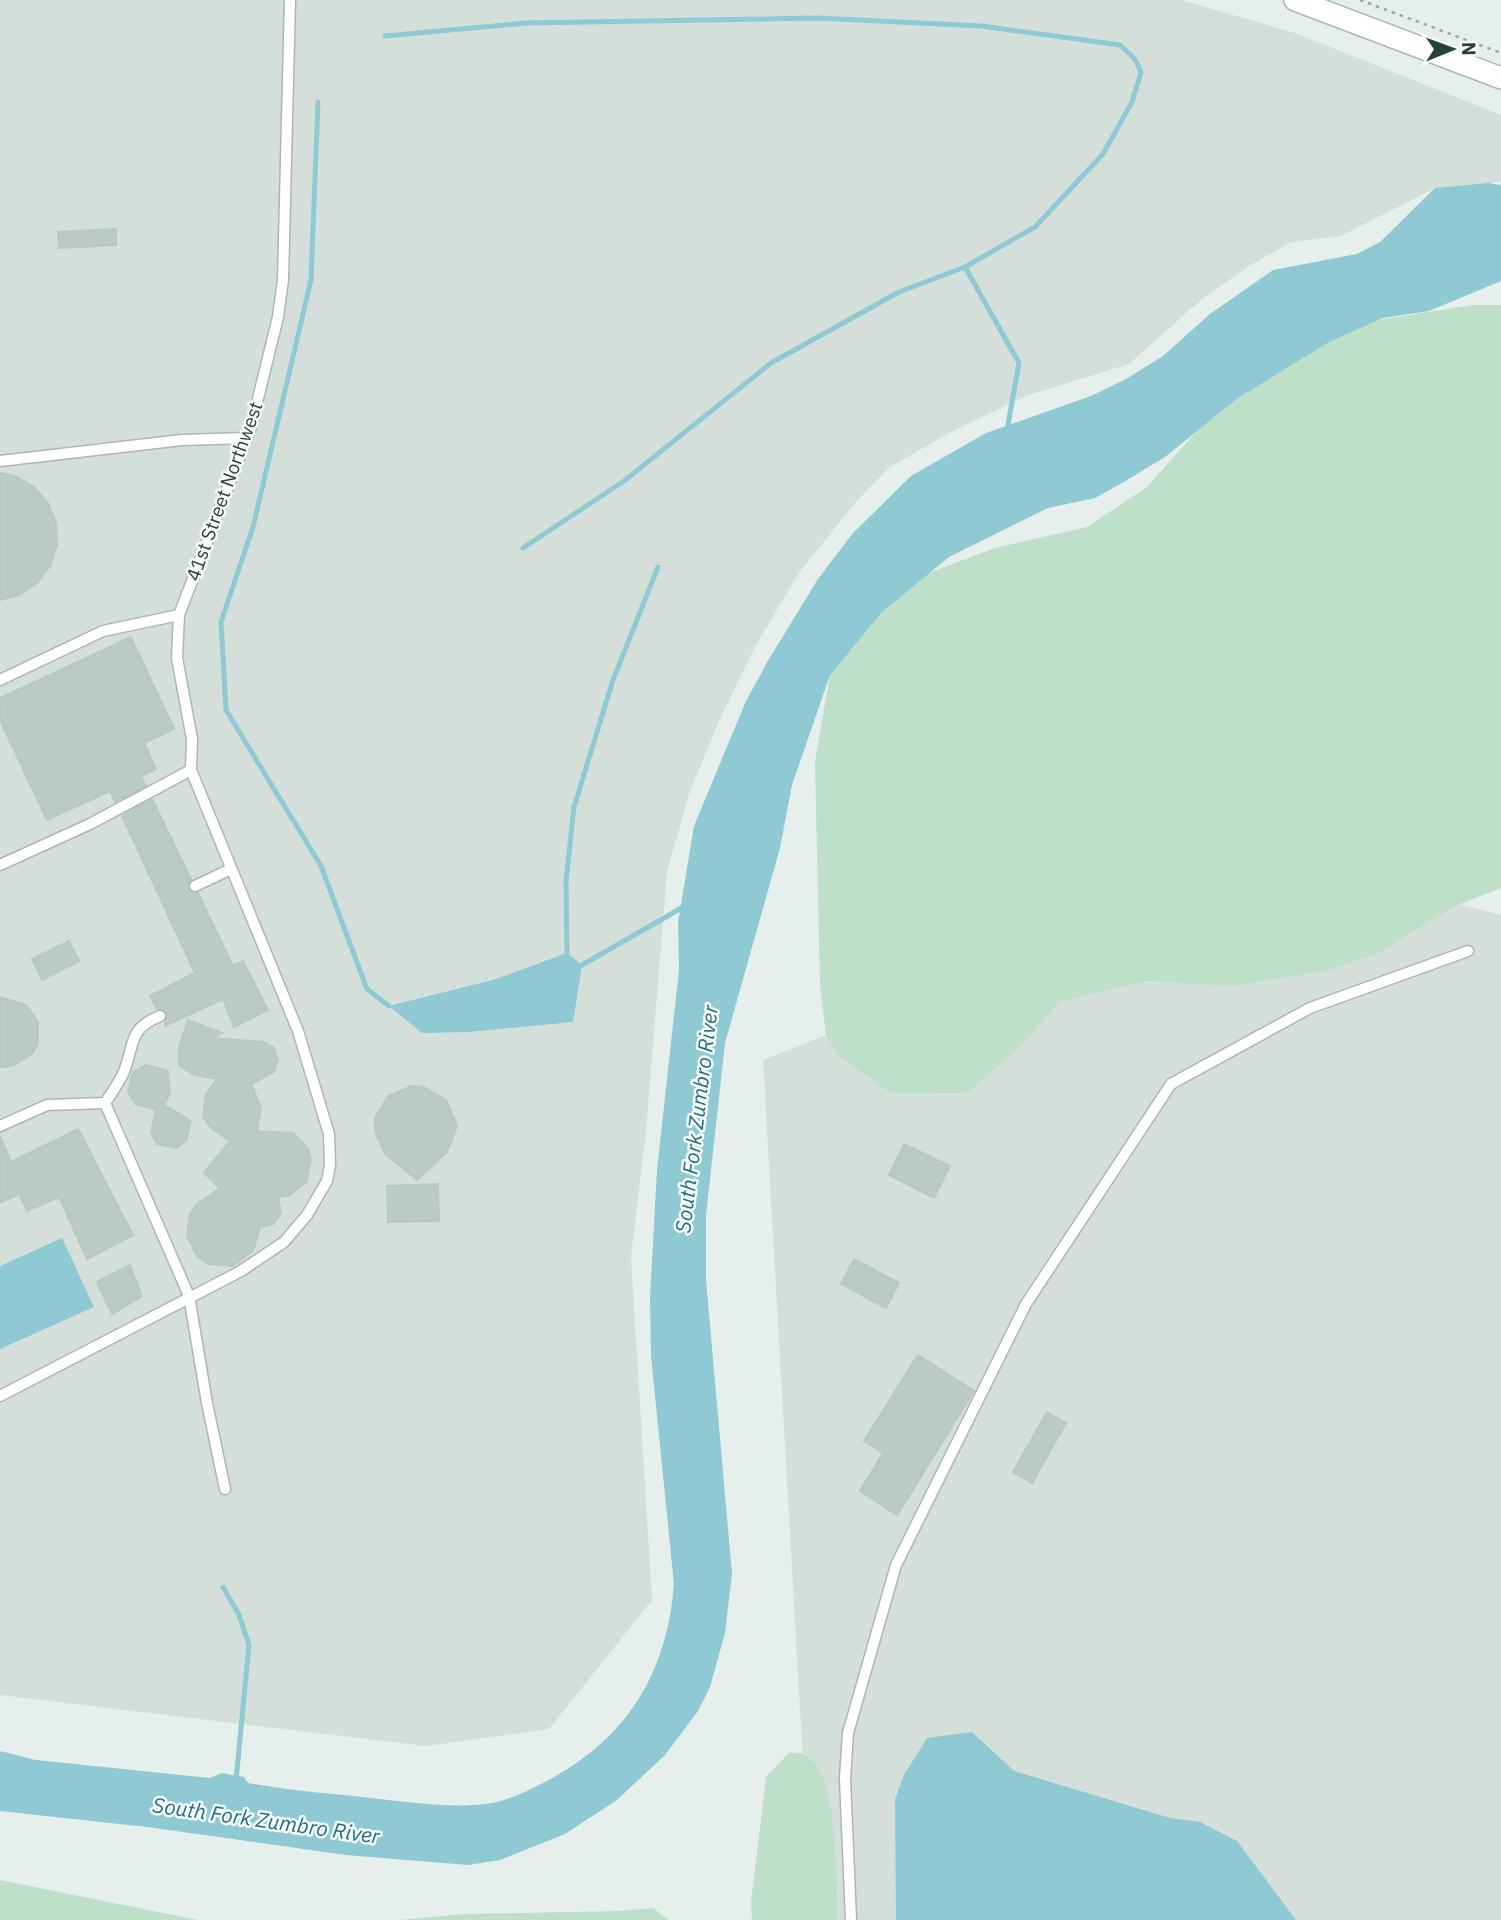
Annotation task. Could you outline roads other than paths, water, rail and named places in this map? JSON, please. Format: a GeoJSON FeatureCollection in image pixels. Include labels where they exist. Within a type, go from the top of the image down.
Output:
{"type":"FeatureCollection","features":[{"type":"Feature","properties":{"kind":"main road"},"geometry":{"type":"LineString","coordinates":[[1295,0],[1501,78]]}},
{"type":"Feature","properties":{"kind":"lane","name":"41st Street Northwest"},"geometry":{"type":"LineString","coordinates":[[191,770],[192,738],[177,658],[179,615],[247,438],[278,317],[283,280],[290,0]]}},
{"type":"Feature","properties":{"kind":"lane"},"geometry":{"type":"LineString","coordinates":[[0,461],[182,440],[247,438]]}},
{"type":"Feature","properties":{"kind":"lane"},"geometry":{"type":"LineString","coordinates":[[0,680],[103,631],[179,615]]}},
{"type":"Feature","properties":{"kind":"lane"},"geometry":{"type":"LineString","coordinates":[[0,865],[90,824],[191,770],[298,1031],[329,1134],[330,1164],[327,1181],[307,1215],[284,1242],[241,1271],[0,1396]]}},
{"type":"Feature","properties":{"kind":"lane"},"geometry":{"type":"LineString","coordinates":[[195,886],[231,869]]}},
{"type":"Feature","properties":{"kind":"lane"},"geometry":{"type":"LineString","coordinates":[[851,1920],[845,1778],[848,1733],[896,1565],[1026,1304],[1171,1084],[1310,1008],[1468,951]]}},
{"type":"Feature","properties":{"kind":"lane"},"geometry":{"type":"LineString","coordinates":[[105,1103],[123,1073],[131,1041],[143,1023],[160,1016]]}},
{"type":"Feature","properties":{"kind":"lane"},"geometry":{"type":"LineString","coordinates":[[105,1103],[189,1296],[206,1403],[225,1489]]}},
{"type":"Feature","properties":{"kind":"lane"},"geometry":{"type":"LineString","coordinates":[[0,1126],[47,1105],[105,1103]]}},
{"type":"Feature","properties":{"kind":"water","name":"South Fork Zumbro River"},"geometry":{"type":"Polygon","coordinates":[[[1488,183],[1501,185],[1501,281],[1429,311],[1383,318],[1329,342],[1238,398],[1165,457],[1122,483],[1095,498],[1048,508],[949,557],[881,613],[830,675],[792,785],[780,848],[725,1043],[706,1215],[706,1280],[732,1574],[725,1633],[710,1687],[698,1711],[665,1755],[617,1800],[565,1834],[500,1860],[468,1865],[346,1855],[147,1827],[0,1811],[0,1751],[36,1760],[210,1778],[222,1773],[244,1777],[248,1783],[314,1792],[433,1804],[486,1804],[516,1796],[574,1765],[620,1725],[651,1675],[662,1647],[670,1617],[674,1584],[651,1356],[650,1298],[657,1170],[679,970],[678,923],[694,826],[746,701],[769,659],[818,579],[853,533],[911,476],[986,433],[1091,396],[1126,379],[1163,356],[1210,314],[1273,270],[1357,254],[1380,242],[1435,188],[1488,183]]]}},
{"type":"Feature","properties":{"kind":"water"},"geometry":{"type":"Polygon","coordinates":[[[567,953],[582,965],[573,1022],[469,1032],[422,1033],[389,1006],[493,980],[567,953]]]}},
{"type":"Feature","properties":{"kind":"water"},"geometry":{"type":"Polygon","coordinates":[[[62,1238],[94,1307],[0,1349],[0,1266],[62,1238]]]}},
{"type":"Feature","properties":{"kind":"water"},"geometry":{"type":"Polygon","coordinates":[[[972,1732],[1014,1771],[1170,1818],[1200,1822],[1237,1841],[1296,1920],[896,1920],[895,1799],[904,1775],[927,1738],[972,1732]]]}},
{"type":"Feature","properties":{"kind":"waterway"},"geometry":{"type":"LineString","coordinates":[[385,36],[526,23],[817,18],[981,26],[1120,45],[1134,58],[1141,72],[1132,102],[1103,154],[1035,227],[965,267],[899,292],[771,363],[624,481],[523,548]]}},
{"type":"Feature","properties":{"kind":"waterway"},"geometry":{"type":"LineString","coordinates":[[318,102],[311,280],[253,527],[221,622],[226,710],[321,866],[367,989],[389,1006]]}},
{"type":"Feature","properties":{"kind":"waterway"},"geometry":{"type":"LineString","coordinates":[[965,267],[1019,363],[1007,430]]}},
{"type":"Feature","properties":{"kind":"waterway"},"geometry":{"type":"LineString","coordinates":[[567,953],[566,881],[574,807],[613,680],[658,567]]}},
{"type":"Feature","properties":{"kind":"waterway"},"geometry":{"type":"LineString","coordinates":[[582,965],[685,906]]}},
{"type":"Feature","properties":{"kind":"waterway"},"geometry":{"type":"LineString","coordinates":[[223,1587],[239,1615],[249,1645],[236,1780]]}}]}
